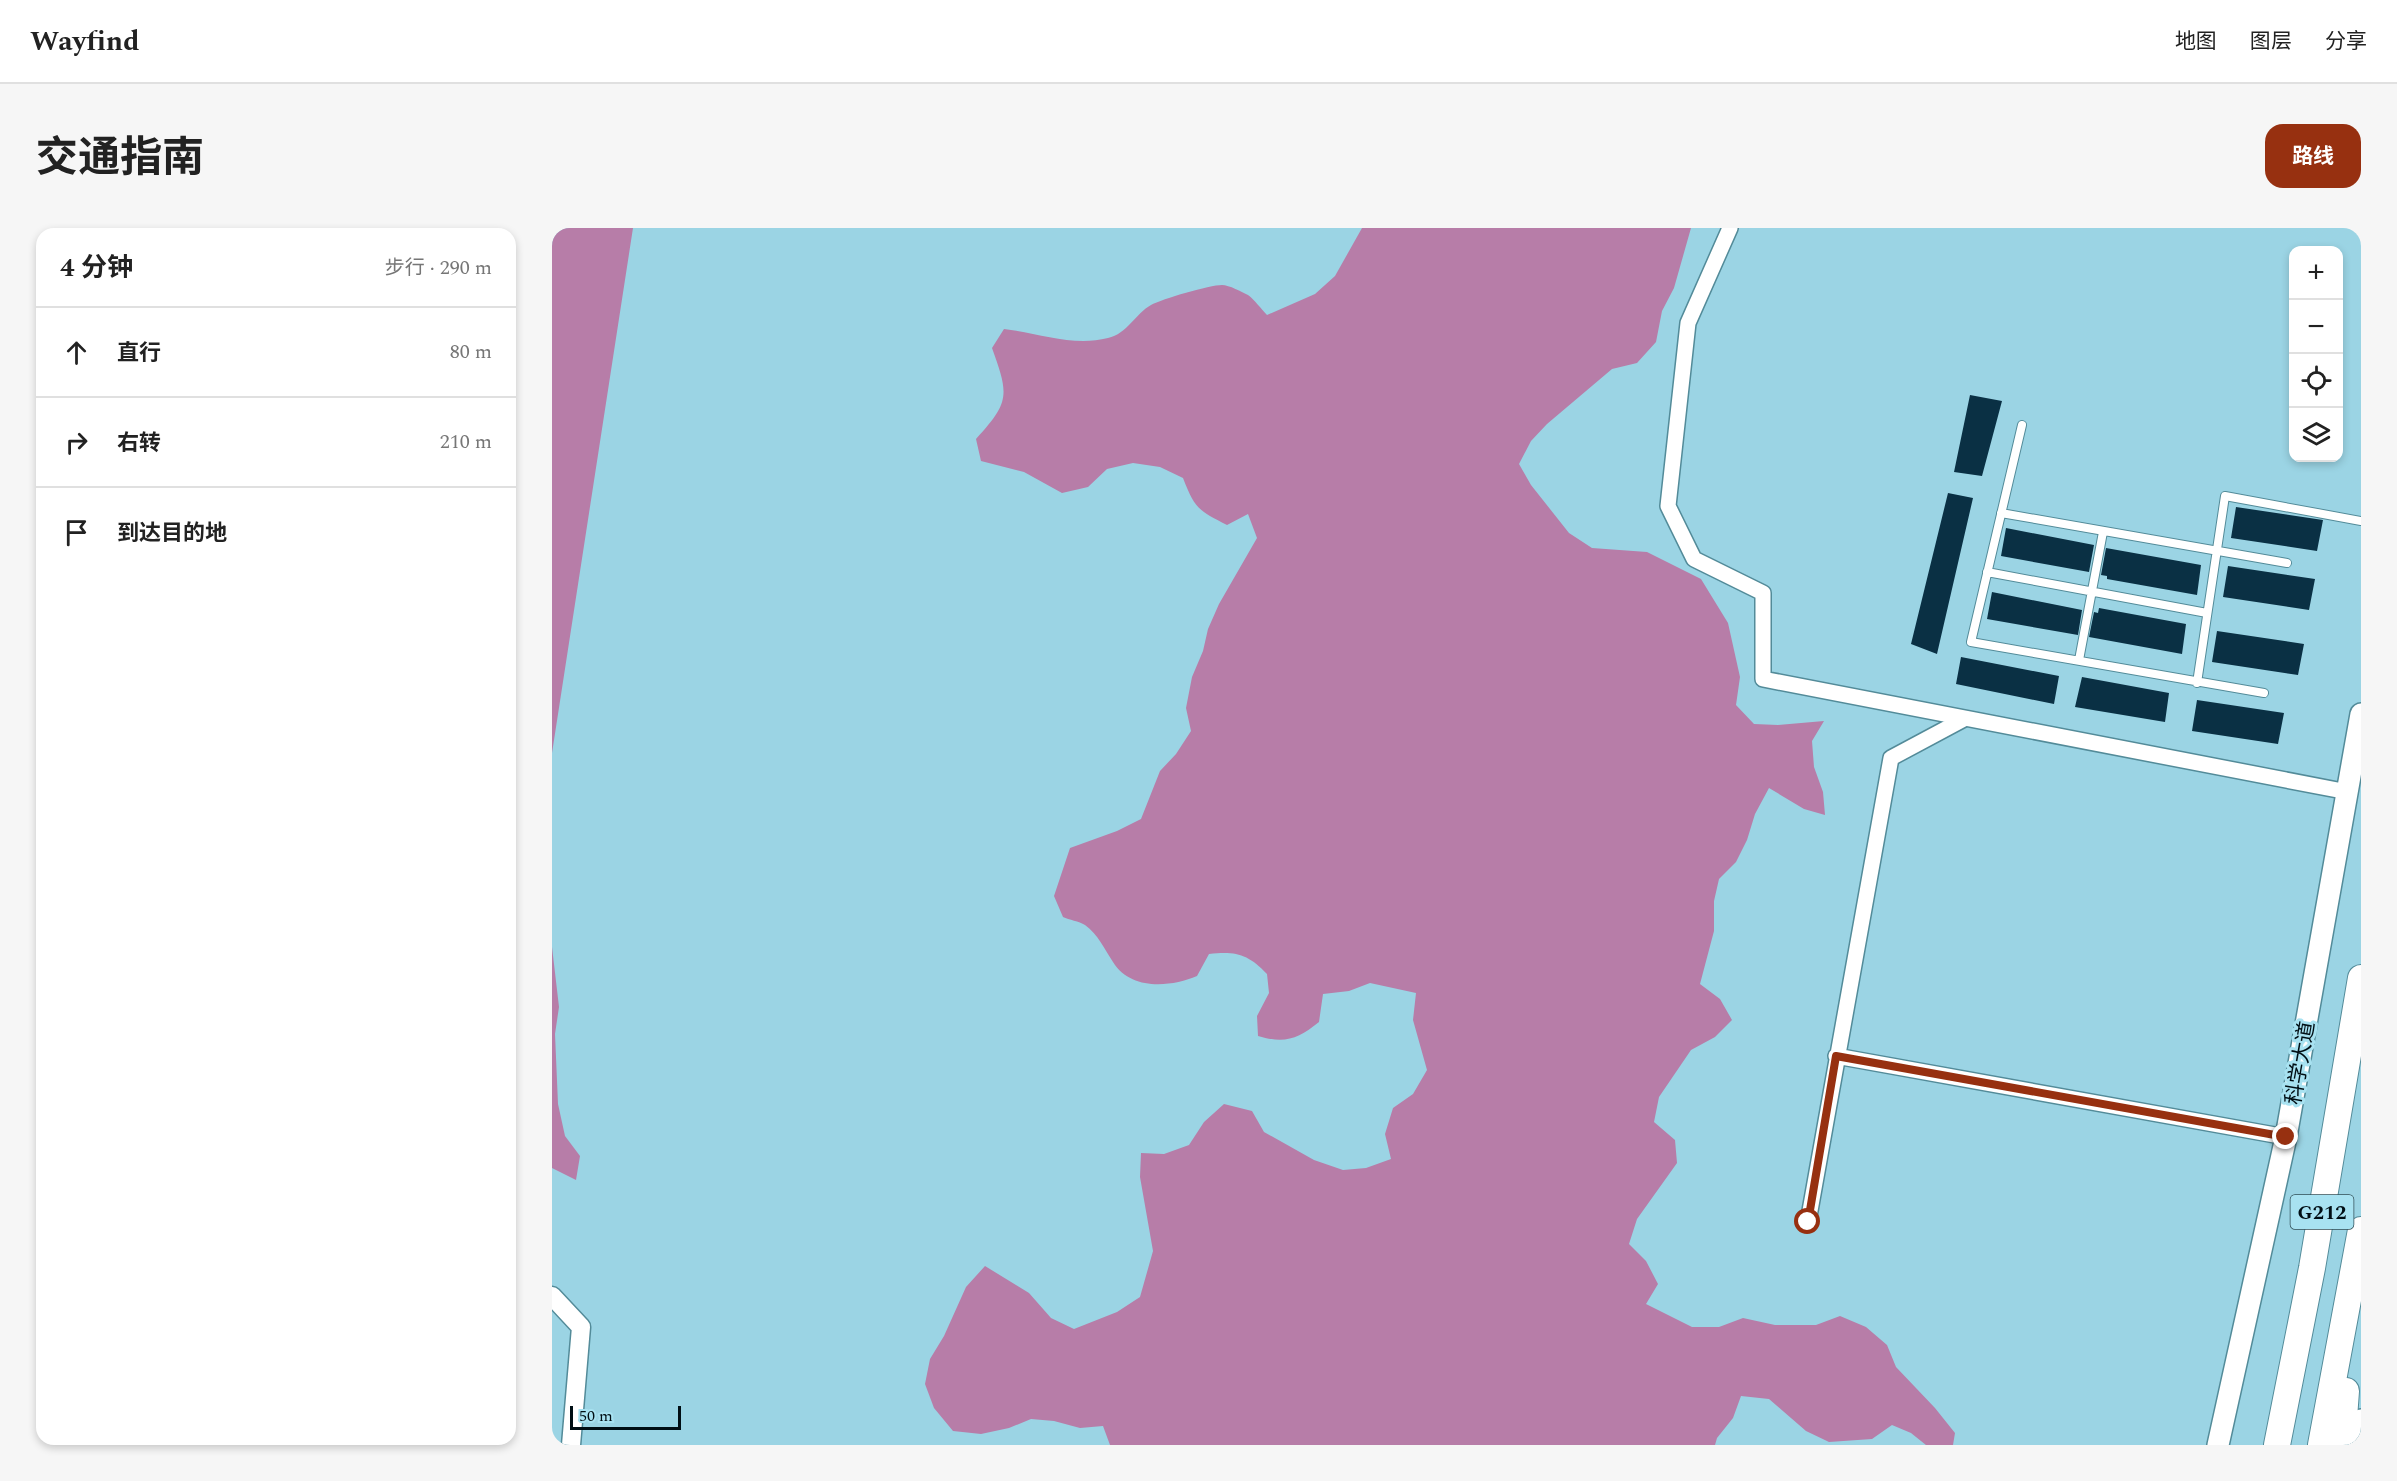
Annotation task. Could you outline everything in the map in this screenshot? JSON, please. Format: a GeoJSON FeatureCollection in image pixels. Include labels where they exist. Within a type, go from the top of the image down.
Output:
{"type":"FeatureCollection","features":[{"type":"Feature","properties":{"kind":"highway","name":"G212"},"geometry":{"type":"LineString","coordinates":[[2277,1445],[2313,1268],[2361,978]]}},
{"type":"Feature","properties":{"kind":"highway","name":"G212"},"geometry":{"type":"LineString","coordinates":[[2321,1445],[2354,1279],[2361,1230]]}},
{"type":"Feature","properties":{"kind":"highway"},"geometry":{"type":"LineString","coordinates":[[2263,1445],[2313,1268]]}},
{"type":"Feature","properties":{"kind":"highway"},"geometry":{"type":"LineString","coordinates":[[2342,1445],[2354,1279]]}},
{"type":"Feature","properties":{"kind":"main road","name":"科学大道"},"geometry":{"type":"LineString","coordinates":[[2218,1445],[2286,1137],[2361,714]]}},
{"type":"Feature","properties":{"kind":"main road"},"geometry":{"type":"LineString","coordinates":[[2357,1445],[2361,1420]]}},
{"type":"Feature","properties":{"kind":"street"},"geometry":{"type":"LineString","coordinates":[[1730,228],[1688,323],[1668,506],[1694,559],[1764,593],[1764,679],[2348,792]]}},
{"type":"Feature","properties":{"kind":"street"},"geometry":{"type":"LineString","coordinates":[[1808,1222],[1891,758],[1964,719]]}},
{"type":"Feature","properties":{"kind":"street"},"geometry":{"type":"LineString","coordinates":[[1836,1056],[2286,1137]]}},
{"type":"Feature","properties":{"kind":"street"},"geometry":{"type":"LineString","coordinates":[[552,1296],[581,1327],[571,1445]]}},
{"type":"Feature","properties":{"kind":"lane"},"geometry":{"type":"LineString","coordinates":[[2022,425],[1971,642],[2264,693]]}},
{"type":"Feature","properties":{"kind":"lane"},"geometry":{"type":"LineString","coordinates":[[2197,683],[2225,496],[2361,521]]}},
{"type":"Feature","properties":{"kind":"lane"},"geometry":{"type":"LineString","coordinates":[[2001,513],[2287,562]]}},
{"type":"Feature","properties":{"kind":"lane"},"geometry":{"type":"LineString","coordinates":[[2079,660],[2103,531]]}},
{"type":"Feature","properties":{"kind":"lane"},"geometry":{"type":"LineString","coordinates":[[1987,572],[2207,613]]}},
{"type":"Feature","properties":{"kind":"shaded area"},"geometry":{"type":"Polygon","coordinates":[[[552,228],[633,228],[552,753],[552,228]]]}},
{"type":"Feature","properties":{"kind":"shaded area"},"geometry":{"type":"Polygon","coordinates":[[[1362,228],[1691,228],[1674,288],[1662,311],[1656,342],[1637,363],[1612,369],[1547,424],[1531,441],[1519,464],[1531,485],[1569,533],[1592,548],[1647,552],[1701,579],[1728,623],[1740,677],[1736,705],[1754,724],[1778,725],[1824,721],[1812,741],[1814,767],[1823,792],[1825,815],[1804,809],[1769,788],[1755,814],[1747,840],[1736,862],[1719,879],[1714,901],[1714,931],[1700,984],[1720,999],[1732,1020],[1715,1037],[1691,1050],[1659,1097],[1654,1122],[1675,1140],[1677,1163],[1637,1219],[1629,1244],[1646,1261],[1658,1284],[1646,1304],[1692,1327],[1719,1327],[1743,1318],[1775,1325],[1816,1325],[1840,1316],[1866,1327],[1887,1345],[1896,1367],[1955,1433],[1953,1445],[1926,1445],[1911,1433],[1892,1425],[1872,1439],[1829,1442],[1806,1431],[1769,1399],[1741,1396],[1733,1418],[1717,1438],[1715,1445],[1110,1445],[1103,1426],[1080,1428],[1054,1421],[1031,1419],[1009,1428],[981,1434],[953,1431],[934,1408],[925,1384],[930,1359],[944,1336],[966,1287],[985,1266],[1029,1293],[1051,1318],[1074,1329],[1117,1312],[1140,1297],[1153,1251],[1140,1177],[1141,1153],[1164,1154],[1189,1145],[1204,1122],[1224,1104],[1252,1111],[1264,1132],[1314,1160],[1343,1170],[1366,1168],[1391,1159],[1385,1134],[1393,1108],[1413,1094],[1427,1070],[1413,1020],[1416,993],[1370,983],[1349,991],[1323,994],[1319,1022],[1298,1036],[1276,1040],[1258,1036],[1257,1016],[1269,993],[1267,974],[1254,962],[1241,955],[1209,954],[1197,976],[1175,983],[1141,982],[1121,971],[1090,929],[1063,917],[1054,896],[1070,848],[1117,831],[1141,819],[1160,771],[1176,754],[1191,731],[1186,708],[1192,677],[1203,651],[1208,629],[1219,604],[1257,538],[1248,514],[1227,525],[1217,520],[1199,508],[1183,478],[1160,467],[1133,463],[1107,469],[1088,487],[1062,493],[1024,472],[981,461],[976,439],[995,416],[1003,397],[1001,377],[992,348],[1004,329],[1069,340],[1108,338],[1121,332],[1151,305],[1207,287],[1222,285],[1248,295],[1267,315],[1315,294],[1335,276],[1362,228]]]}},
{"type":"Feature","properties":{"kind":"shaded area"},"geometry":{"type":"Polygon","coordinates":[[[552,947],[559,1007],[555,1034],[558,1104],[565,1136],[580,1156],[576,1180],[552,1168],[552,947]]]}},
{"type":"Feature","properties":{"kind":"building"},"geometry":{"type":"Polygon","coordinates":[[[1970,395],[2002,401],[1982,476],[1954,472],[1970,395]]]}},
{"type":"Feature","properties":{"kind":"building"},"geometry":{"type":"Polygon","coordinates":[[[1948,493],[1973,498],[1937,654],[1911,644],[1948,493]]]}},
{"type":"Feature","properties":{"kind":"building"},"geometry":{"type":"Polygon","coordinates":[[[2236,507],[2323,520],[2317,551],[2231,538],[2236,507]]]}},
{"type":"Feature","properties":{"kind":"building"},"geometry":{"type":"Polygon","coordinates":[[[2006,528],[2094,545],[2089,572],[2001,556],[2006,528]]]}},
{"type":"Feature","properties":{"kind":"building"},"geometry":{"type":"Polygon","coordinates":[[[2106,548],[2201,565],[2197,595],[2107,579],[2107,576],[2101,575],[2106,548]]]}},
{"type":"Feature","properties":{"kind":"building"},"geometry":{"type":"Polygon","coordinates":[[[2228,566],[2315,579],[2309,610],[2223,597],[2228,566]]]}},
{"type":"Feature","properties":{"kind":"building"},"geometry":{"type":"Polygon","coordinates":[[[1992,592],[2082,610],[2078,635],[1987,619],[1992,592]]]}},
{"type":"Feature","properties":{"kind":"building"},"geometry":{"type":"Polygon","coordinates":[[[2099,608],[2186,624],[2182,654],[2089,637],[2094,612],[2098,613],[2099,608]]]}},
{"type":"Feature","properties":{"kind":"building"},"geometry":{"type":"Polygon","coordinates":[[[2217,631],[2304,644],[2298,675],[2212,662],[2217,631]]]}},
{"type":"Feature","properties":{"kind":"building"},"geometry":{"type":"Polygon","coordinates":[[[1961,657],[2059,676],[2054,704],[1956,684],[1961,657]]]}},
{"type":"Feature","properties":{"kind":"building"},"geometry":{"type":"Polygon","coordinates":[[[2082,677],[2169,693],[2165,722],[2075,707],[2082,677]]]}},
{"type":"Feature","properties":{"kind":"building"},"geometry":{"type":"Polygon","coordinates":[[[2197,700],[2284,713],[2278,744],[2192,731],[2197,700]]]}},
{"type":"Feature","properties":{"kind":"route"},"geometry":{"type":"LineString","coordinates":[[1808,1222],[1836,1056],[2286,1137]]}}]}
